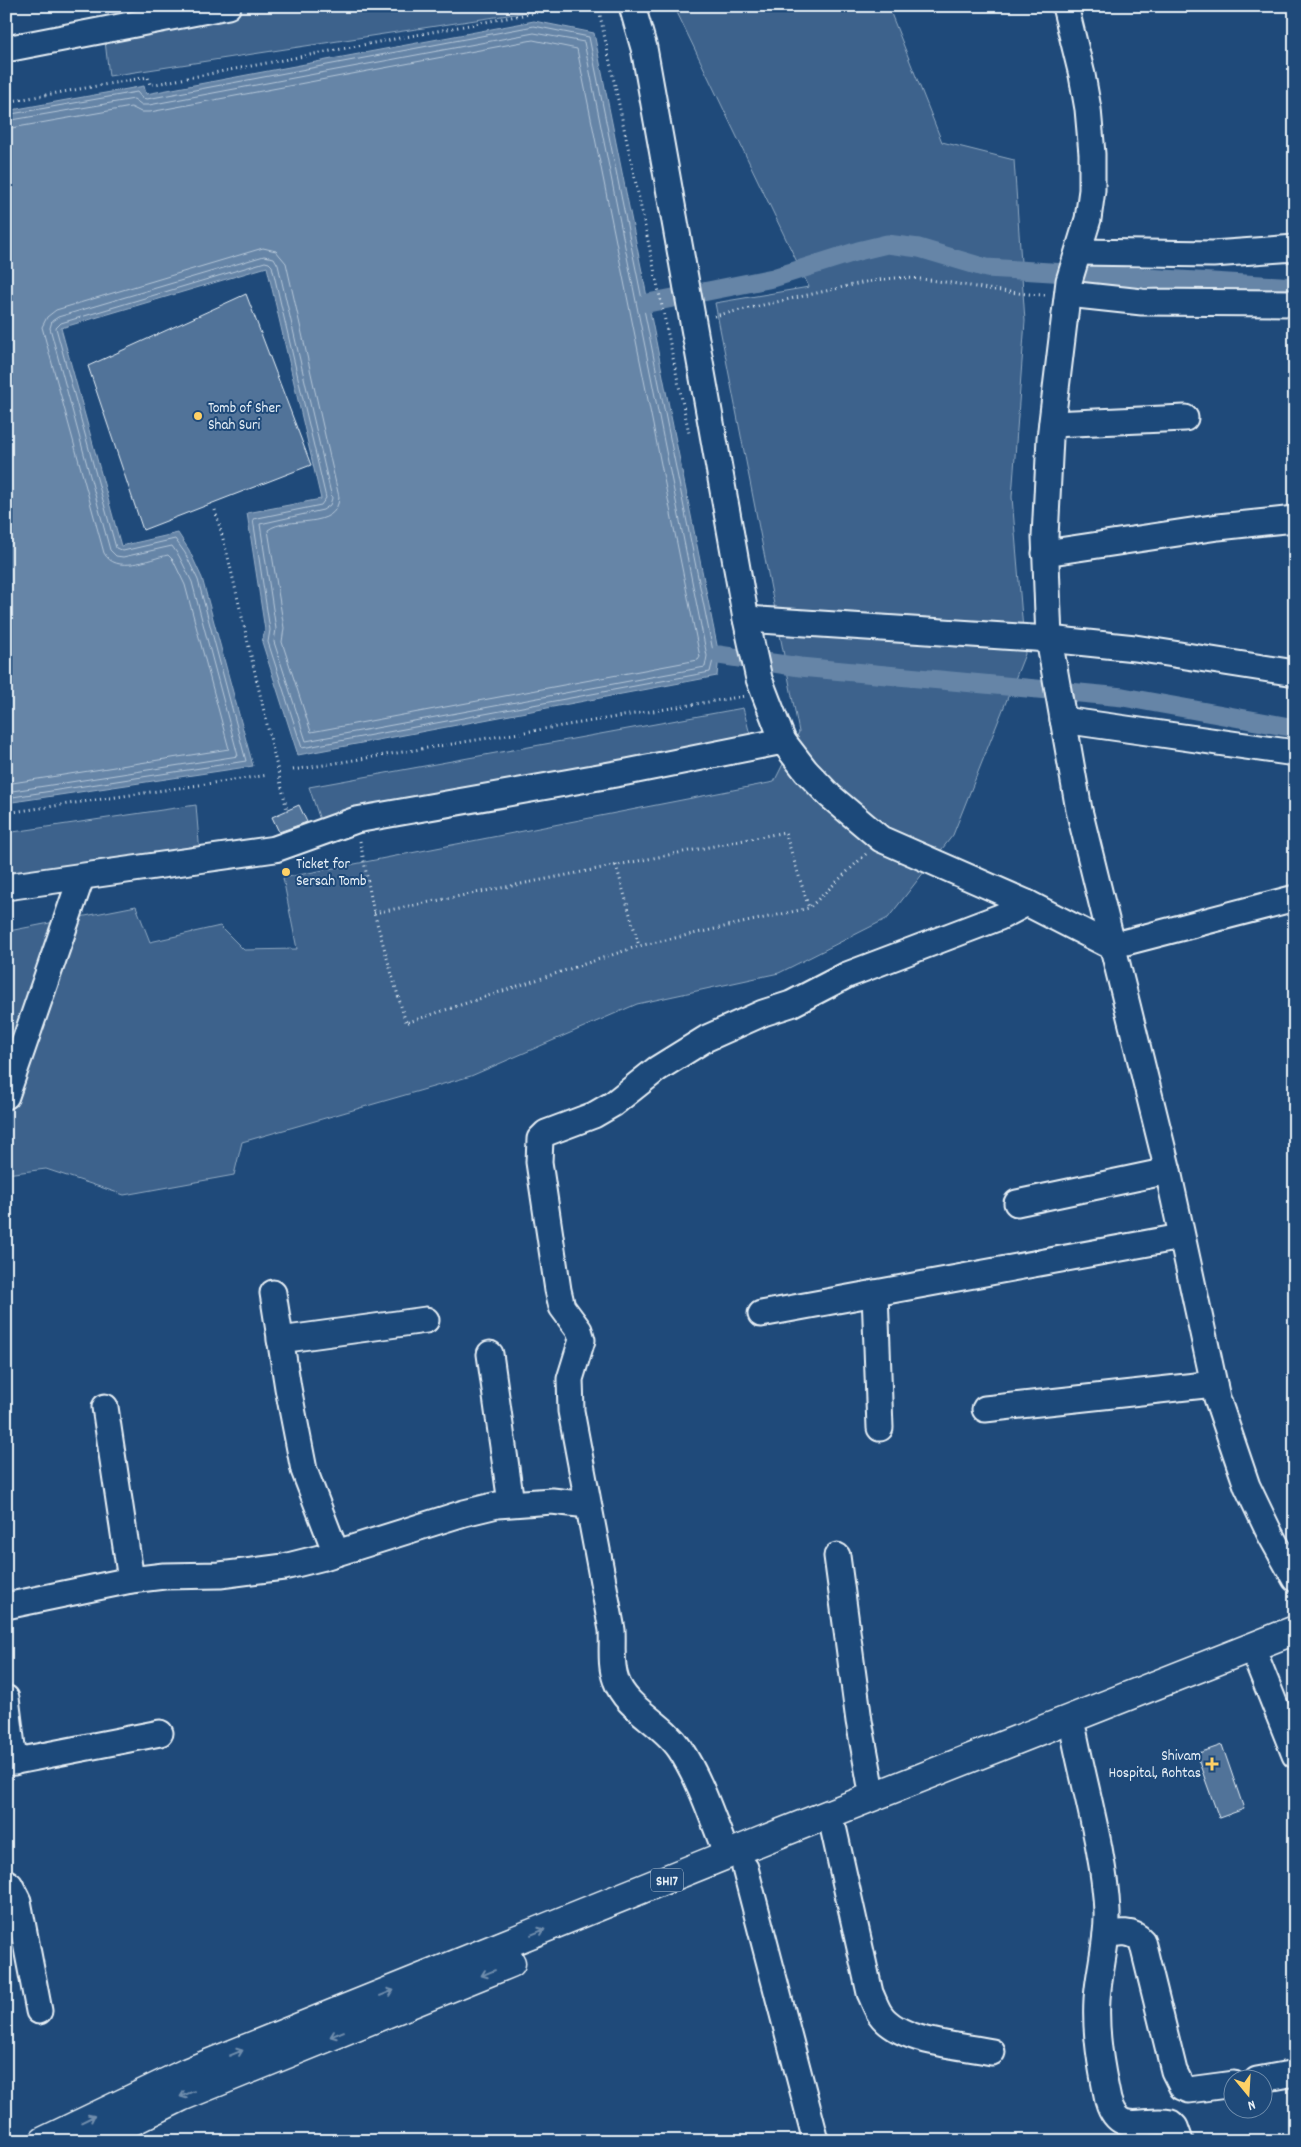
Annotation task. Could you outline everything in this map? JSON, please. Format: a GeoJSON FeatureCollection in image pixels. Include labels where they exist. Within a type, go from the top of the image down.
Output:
{"type":"FeatureCollection","features":[{"type":"Feature","properties":{"kind":"main road","name":"SH17"},"geometry":{"type":"LineString","coordinates":[[92,2141],[180,2097],[736,1861],[873,1797],[1295,1630]]}},
{"type":"Feature","properties":{"kind":"main road","name":"SH17"},"geometry":{"type":"LineString","coordinates":[[60,2138],[188,2072],[736,1861],[834,1831],[1295,1644]]}},
{"type":"Feature","properties":{"kind":"street"},"geometry":{"type":"LineString","coordinates":[[6,50],[228,6]]}},
{"type":"Feature","properties":{"kind":"street"},"geometry":{"type":"LineString","coordinates":[[632,6],[644,48],[748,627],[752,683],[783,741],[806,771],[830,796],[882,839],[945,869],[1027,903],[1111,946],[1295,898]]}},
{"type":"Feature","properties":{"kind":"street"},"geometry":{"type":"LineString","coordinates":[[1065,6],[1082,75],[1092,154],[1088,219],[1073,272],[1052,424],[1045,507],[1049,639],[1079,810],[1168,1171],[1214,1384],[1228,1435],[1247,1486],[1270,1534],[1295,1579]]}},
{"type":"Feature","properties":{"kind":"street"},"geometry":{"type":"LineString","coordinates":[[1073,272],[1213,254],[1295,248]]}},
{"type":"Feature","properties":{"kind":"street"},"geometry":{"type":"LineString","coordinates":[[1073,272],[1142,302],[1295,303]]}},
{"type":"Feature","properties":{"kind":"street"},"geometry":{"type":"LineString","coordinates":[[1052,424],[1185,418]]}},
{"type":"Feature","properties":{"kind":"street"},"geometry":{"type":"LineString","coordinates":[[1046,553],[1218,527],[1295,519]]}},
{"type":"Feature","properties":{"kind":"street"},"geometry":{"type":"LineString","coordinates":[[748,627],[1049,639],[1135,648],[1295,673]]}},
{"type":"Feature","properties":{"kind":"street"},"geometry":{"type":"LineString","coordinates":[[1062,716],[1295,753]]}},
{"type":"Feature","properties":{"kind":"street"},"geometry":{"type":"LineString","coordinates":[[6,887],[275,849],[356,820],[637,770],[783,741]]}},
{"type":"Feature","properties":{"kind":"street"},"geometry":{"type":"LineString","coordinates":[[6,1096],[80,878]]}},
{"type":"Feature","properties":{"kind":"street"},"geometry":{"type":"LineString","coordinates":[[816,2141],[736,1861],[681,1750],[659,1725],[627,1699],[615,1679],[612,1666],[612,1630],[574,1432],[570,1391],[573,1367],[581,1350],[582,1340],[579,1330],[562,1307],[558,1290],[539,1162],[540,1139],[546,1133],[594,1115],[607,1108],[657,1069],[707,1038],[763,1013],[791,1004],[847,975],[1000,917],[1027,903]]}},
{"type":"Feature","properties":{"kind":"street"},"geometry":{"type":"LineString","coordinates":[[1017,1203],[1168,1171]]}},
{"type":"Feature","properties":{"kind":"street"},"geometry":{"type":"LineString","coordinates":[[761,1314],[1181,1237]]}},
{"type":"Feature","properties":{"kind":"street"},"geometry":{"type":"LineString","coordinates":[[273,1293],[304,1470],[336,1553]]}},
{"type":"Feature","properties":{"kind":"street"},"geometry":{"type":"LineString","coordinates":[[875,1293],[880,1428]]}},
{"type":"Feature","properties":{"kind":"street"},"geometry":{"type":"LineString","coordinates":[[280,1340],[426,1320]]}},
{"type":"Feature","properties":{"kind":"street"},"geometry":{"type":"LineString","coordinates":[[490,1354],[511,1503]]}},
{"type":"Feature","properties":{"kind":"street"},"geometry":{"type":"LineString","coordinates":[[985,1409],[1214,1384]]}},
{"type":"Feature","properties":{"kind":"street"},"geometry":{"type":"LineString","coordinates":[[105,1407],[131,1580]]}},
{"type":"Feature","properties":{"kind":"street"},"geometry":{"type":"LineString","coordinates":[[6,1606],[131,1580],[164,1576],[220,1575],[284,1567],[336,1553],[464,1513],[511,1503],[552,1501],[588,1506]]}},
{"type":"Feature","properties":{"kind":"street"},"geometry":{"type":"LineString","coordinates":[[837,1556],[858,1722],[873,1797]]}},
{"type":"Feature","properties":{"kind":"street"},"geometry":{"type":"LineString","coordinates":[[1256,1660],[1295,1755]]}},
{"type":"Feature","properties":{"kind":"street"},"geometry":{"type":"LineString","coordinates":[[6,1698],[10,1762],[160,1733]]}},
{"type":"Feature","properties":{"kind":"street"},"geometry":{"type":"LineString","coordinates":[[1074,1733],[1107,1911],[1106,1934],[1097,1999],[1097,2023],[1102,2071],[1111,2112],[1119,2121],[1127,2123],[1171,2123],[1175,2126],[1180,2141]]}},
{"type":"Feature","properties":{"kind":"street"},"geometry":{"type":"LineString","coordinates":[[834,1831],[870,1993],[880,2014],[896,2029],[914,2037],[992,2052]]}},
{"type":"Feature","properties":{"kind":"street"},"geometry":{"type":"LineString","coordinates":[[6,1882],[18,1901],[39,2011]]}},
{"type":"Feature","properties":{"kind":"street"},"geometry":{"type":"LineString","coordinates":[[1106,1934],[1129,1933],[1137,1935],[1142,1940],[1174,2071],[1182,2087],[1189,2090],[1224,2085]]}},
{"type":"Feature","properties":{"kind":"street"},"geometry":{"type":"LineString","coordinates":[[1274,2077],[1295,2073]]}},
{"type":"Feature","properties":{"kind":"path"},"geometry":{"type":"LineString","coordinates":[[6,102],[148,77],[150,85],[570,6]]}},
{"type":"Feature","properties":{"kind":"path"},"geometry":{"type":"LineString","coordinates":[[598,6],[666,326]]}},
{"type":"Feature","properties":{"kind":"path"},"geometry":{"type":"LineString","coordinates":[[691,312],[889,279],[914,278],[1016,294],[1073,272]]}},
{"type":"Feature","properties":{"kind":"path"},"geometry":{"type":"LineString","coordinates":[[215,510],[228,557],[287,810]]}},
{"type":"Feature","properties":{"kind":"path"},"geometry":{"type":"LineString","coordinates":[[293,770],[748,696],[752,683]]}},
{"type":"Feature","properties":{"kind":"path"},"geometry":{"type":"LineString","coordinates":[[6,813],[268,775]]}},
{"type":"Feature","properties":{"kind":"path"},"geometry":{"type":"LineString","coordinates":[[356,820],[374,913],[406,1023],[639,946],[809,908],[882,839]]}},
{"type":"Feature","properties":{"kind":"path"},"geometry":{"type":"LineString","coordinates":[[374,913],[785,832],[809,908]]}},
{"type":"Feature","properties":{"kind":"path"},"geometry":{"type":"LineString","coordinates":[[616,865],[639,946]]}},
{"type":"Feature","properties":{"kind":"shaded area"},"geometry":{"type":"Polygon","coordinates":[[[149,6],[567,6],[109,76],[103,23],[149,6]]]}},
{"type":"Feature","properties":{"kind":"shaded area"},"geometry":{"type":"Polygon","coordinates":[[[674,6],[888,6],[942,142],[1014,160],[1025,321],[1012,497],[1025,654],[953,835],[888,918],[779,973],[637,1004],[471,1076],[242,1142],[234,1175],[124,1195],[46,1169],[6,1174],[6,941],[9,931],[136,906],[150,942],[220,926],[244,950],[297,949],[283,878],[774,782],[799,732],[715,303],[809,287],[674,6]]]}},
{"type":"Feature","properties":{"kind":"shaded area"},"geometry":{"type":"Polygon","coordinates":[[[743,708],[752,742],[324,832],[309,787],[743,708]]]}},
{"type":"Feature","properties":{"kind":"shaded area"},"geometry":{"type":"Polygon","coordinates":[[[196,805],[200,855],[6,878],[6,833],[196,805]]]}},
{"type":"Feature","properties":{"kind":"water"},"geometry":{"type":"Polygon","coordinates":[[[534,21],[594,33],[719,655],[717,676],[298,755],[262,642],[265,630],[247,513],[321,499],[267,267],[61,328],[121,546],[178,533],[189,550],[202,578],[253,766],[6,803],[6,111],[144,86],[146,94],[534,21]]]}},
{"type":"Feature","properties":{"kind":"building","name":"Tomb of Sher Shah Suri"},"geometry":{"type":"Polygon","coordinates":[[[246,294],[311,465],[143,530],[88,366],[246,294]]]}},
{"type":"Feature","properties":{"kind":"building"},"geometry":{"type":"Polygon","coordinates":[[[299,805],[307,822],[279,832],[272,817],[299,805]]]}},
{"type":"Feature","properties":{"kind":"building"},"geometry":{"type":"Polygon","coordinates":[[[1222,1745],[1244,1809],[1219,1818],[1196,1754],[1222,1745]]]}},
{"type":"Feature","properties":{"kind":"waterway"},"geometry":{"type":"LineString","coordinates":[[648,303],[773,278],[858,251],[887,244],[919,248],[986,268],[1295,287]]}},
{"type":"Feature","properties":{"kind":"waterway"},"geometry":{"type":"LineString","coordinates":[[719,655],[800,667],[1123,697],[1295,728]]}},
{"type":"Feature","properties":{"kind":"place","name":"Tomb of Sher Shah Suri"},"geometry":{"type":"Point","coordinates":[198,416]}},
{"type":"Feature","properties":{"kind":"place","name":"Ticket for Sersah Tomb"},"geometry":{"type":"Point","coordinates":[286,872]}},
{"type":"Feature","properties":{"kind":"place","name":"Shivam Hospital, Rohtas"},"geometry":{"type":"Point","coordinates":[1212,1764]}}]}
